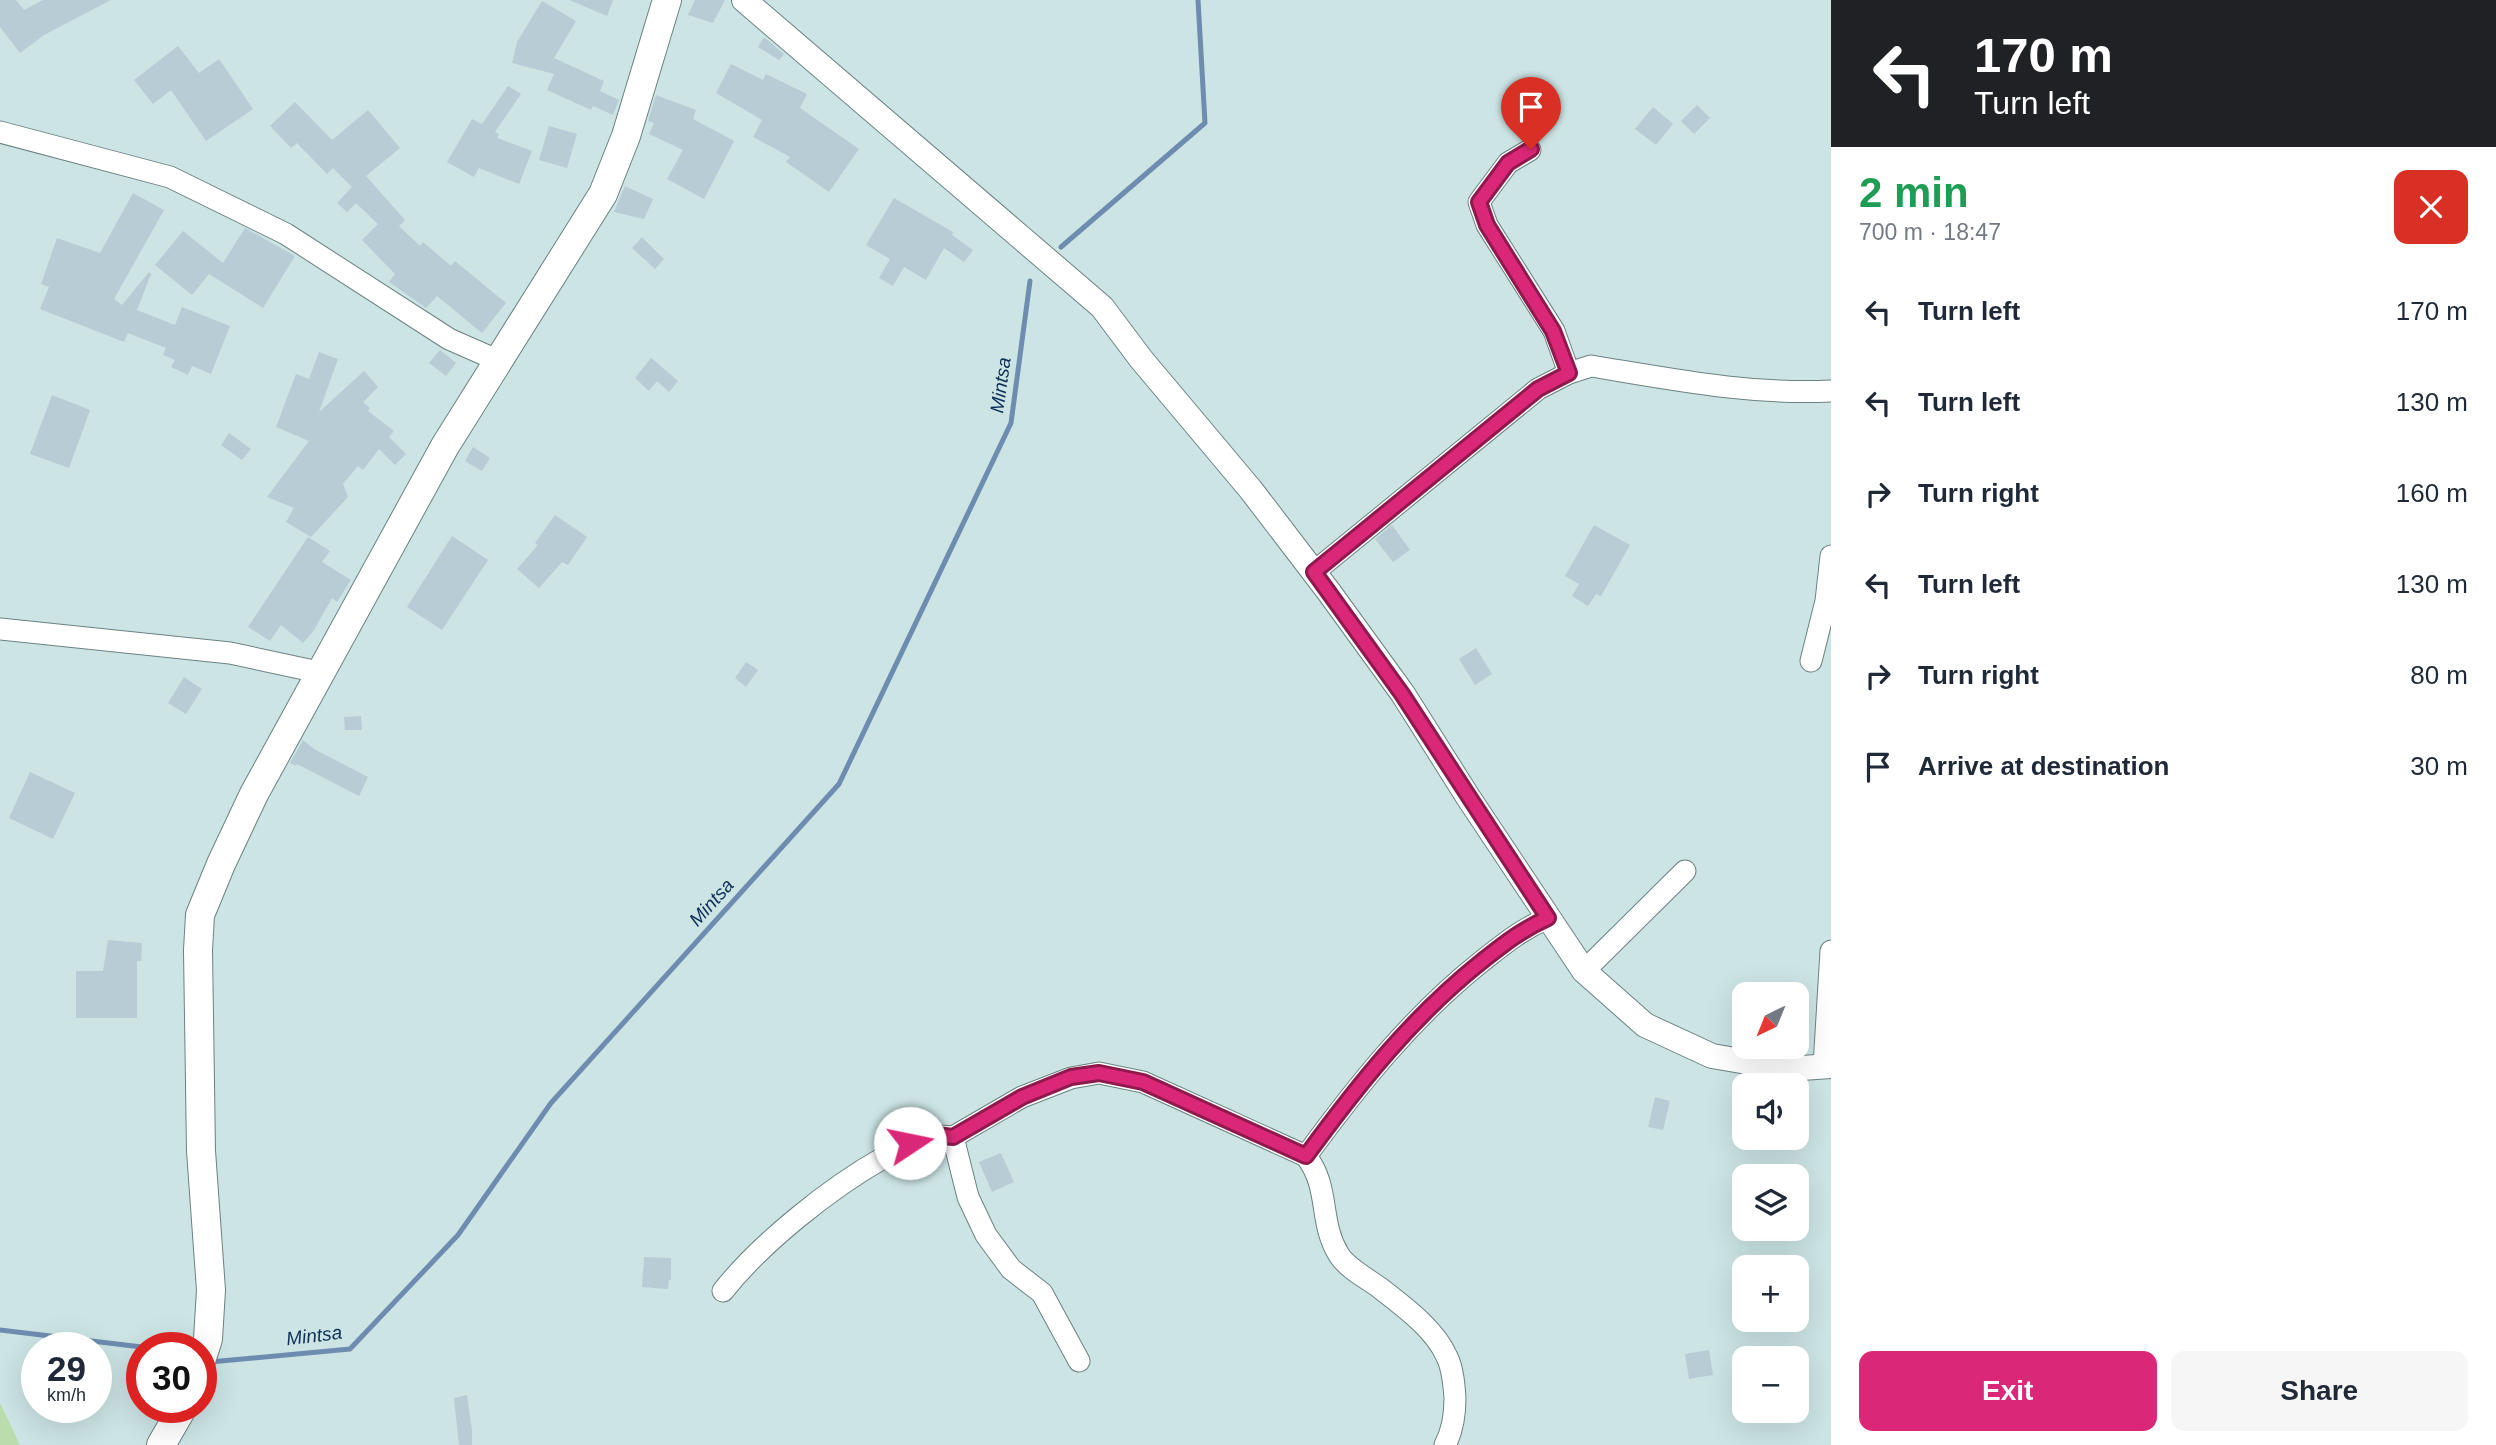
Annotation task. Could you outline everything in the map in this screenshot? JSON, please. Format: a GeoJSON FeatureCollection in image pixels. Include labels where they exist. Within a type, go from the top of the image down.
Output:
{"type":"FeatureCollection","features":[{"type":"Feature","properties":{"kind":"main road"},"geometry":{"type":"LineString","coordinates":[[208,1332],[211,1290],[201,1151],[198,950],[200,915],[254,794],[446,446],[603,194],[626,136],[667,0]]}},
{"type":"Feature","properties":{"kind":"main road"},"geometry":{"type":"LineString","coordinates":[[161,1445],[174,1423]]}},
{"type":"Feature","properties":{"kind":"street"},"geometry":{"type":"LineString","coordinates":[[744,0],[1102,307],[1314,572],[1402,694],[1584,971],[1645,1025],[1712,1056],[1788,1069],[1827,1066],[1831,951]]}},
{"type":"Feature","properties":{"kind":"street"},"geometry":{"type":"LineString","coordinates":[[0,132],[170,177],[286,234],[449,339],[499,361]]}},
{"type":"Feature","properties":{"kind":"street"},"geometry":{"type":"LineString","coordinates":[[1531,149],[1508,163],[1479,202],[1487,225],[1553,331],[1569,373]]}},
{"type":"Feature","properties":{"kind":"street"},"geometry":{"type":"LineString","coordinates":[[1314,572],[1538,389],[1569,373],[1591,366],[1735,389],[1797,393],[1831,391]]}},
{"type":"Feature","properties":{"kind":"street"},"geometry":{"type":"LineString","coordinates":[[1811,661],[1829,602],[1831,556]]}},
{"type":"Feature","properties":{"kind":"street"},"geometry":{"type":"LineString","coordinates":[[0,629],[230,653],[323,673]]}},
{"type":"Feature","properties":{"kind":"street"},"geometry":{"type":"LineString","coordinates":[[1584,971],[1685,871]]}},
{"type":"Feature","properties":{"kind":"street"},"geometry":{"type":"LineString","coordinates":[[1306,1156],[1384,1054],[1413,1023],[1459,979],[1502,945],[1524,929],[1548,918]]}},
{"type":"Feature","properties":{"kind":"street"},"geometry":{"type":"LineString","coordinates":[[723,1291],[741,1269],[807,1212],[859,1172],[910,1143],[936,1135],[953,1137],[1022,1097],[1071,1077],[1099,1073],[1143,1082],[1306,1156],[1316,1169],[1322,1185],[1326,1230],[1340,1258],[1386,1293],[1429,1331],[1447,1356],[1454,1380],[1455,1409],[1445,1445]]}},
{"type":"Feature","properties":{"kind":"street"},"geometry":{"type":"LineString","coordinates":[[953,1137],[968,1197],[986,1235],[1011,1269],[1042,1293],[1079,1361]]}},
{"type":"Feature","properties":{"kind":"green space"},"geometry":{"type":"Polygon","coordinates":[[[0,1403],[20,1445],[0,1445],[0,1403]]]}},
{"type":"Feature","properties":{"kind":"building"},"geometry":{"type":"Polygon","coordinates":[[[0,0],[16,0],[24,10],[43,0],[111,0],[44,35],[20,53],[0,27],[0,0]]]}},
{"type":"Feature","properties":{"kind":"building"},"geometry":{"type":"Polygon","coordinates":[[[569,0],[613,0],[607,16],[569,0]]]}},
{"type":"Feature","properties":{"kind":"building"},"geometry":{"type":"Polygon","coordinates":[[[695,0],[725,0],[713,23],[688,15],[695,0]]]}},
{"type":"Feature","properties":{"kind":"building"},"geometry":{"type":"Polygon","coordinates":[[[542,1],[576,21],[554,58],[604,81],[600,91],[619,100],[613,115],[593,106],[591,110],[547,90],[554,74],[512,63],[517,42],[542,1]]]}},
{"type":"Feature","properties":{"kind":"building"},"geometry":{"type":"Polygon","coordinates":[[[764,37],[784,54],[779,60],[758,47],[764,37]]]}},
{"type":"Feature","properties":{"kind":"building"},"geometry":{"type":"Polygon","coordinates":[[[178,46],[199,73],[219,59],[253,109],[206,141],[171,90],[153,104],[134,80],[178,46]]]}},
{"type":"Feature","properties":{"kind":"building"},"geometry":{"type":"Polygon","coordinates":[[[731,64],[763,80],[766,74],[807,94],[800,108],[859,149],[829,192],[786,162],[790,157],[753,137],[762,120],[716,93],[731,64]]]}},
{"type":"Feature","properties":{"kind":"building"},"geometry":{"type":"Polygon","coordinates":[[[508,86],[521,94],[495,132],[499,134],[497,138],[532,151],[519,184],[479,168],[474,177],[447,162],[472,119],[482,124],[508,86]]]}},
{"type":"Feature","properties":{"kind":"building"},"geometry":{"type":"Polygon","coordinates":[[[656,95],[696,110],[693,119],[734,141],[704,199],[667,179],[683,150],[649,134],[654,123],[648,121],[656,95]]]}},
{"type":"Feature","properties":{"kind":"building"},"geometry":{"type":"Polygon","coordinates":[[[295,102],[332,140],[368,110],[400,148],[366,176],[405,220],[399,226],[420,246],[423,242],[451,266],[455,261],[506,303],[482,333],[437,296],[426,308],[389,282],[395,274],[362,240],[378,224],[356,203],[347,212],[337,203],[352,187],[333,168],[327,174],[297,143],[291,148],[270,126],[295,102]]]}},
{"type":"Feature","properties":{"kind":"building"},"geometry":{"type":"Polygon","coordinates":[[[1697,105],[1710,118],[1694,134],[1681,121],[1697,105]]]}},
{"type":"Feature","properties":{"kind":"building"},"geometry":{"type":"Polygon","coordinates":[[[1653,107],[1673,124],[1656,145],[1635,129],[1653,107]]]}},
{"type":"Feature","properties":{"kind":"building"},"geometry":{"type":"Polygon","coordinates":[[[549,126],[577,134],[567,168],[539,160],[549,126]]]}},
{"type":"Feature","properties":{"kind":"building"},"geometry":{"type":"Polygon","coordinates":[[[625,186],[653,199],[644,219],[614,212],[625,186]]]}},
{"type":"Feature","properties":{"kind":"building"},"geometry":{"type":"Polygon","coordinates":[[[133,193],[164,210],[114,299],[122,305],[149,272],[151,274],[137,310],[175,325],[182,307],[230,326],[211,374],[192,366],[188,375],[171,367],[175,360],[163,355],[166,348],[128,333],[124,342],[40,309],[49,287],[41,284],[57,238],[100,253],[133,193]]]}},
{"type":"Feature","properties":{"kind":"building"},"geometry":{"type":"Polygon","coordinates":[[[894,198],[953,232],[952,235],[973,250],[964,262],[944,248],[926,280],[904,267],[893,286],[879,278],[890,259],[866,245],[894,198]]]}},
{"type":"Feature","properties":{"kind":"building"},"geometry":{"type":"Polygon","coordinates":[[[245,228],[295,256],[263,308],[209,274],[192,295],[155,265],[183,231],[223,263],[245,228]]]}},
{"type":"Feature","properties":{"kind":"building"},"geometry":{"type":"Polygon","coordinates":[[[642,237],[664,259],[655,269],[632,248],[642,237]]]}},
{"type":"Feature","properties":{"kind":"building"},"geometry":{"type":"Polygon","coordinates":[[[440,350],[456,363],[446,376],[429,363],[440,350]]]}},
{"type":"Feature","properties":{"kind":"building"},"geometry":{"type":"Polygon","coordinates":[[[319,352],[338,359],[319,412],[364,371],[378,387],[363,402],[370,408],[368,411],[394,431],[389,437],[406,454],[395,465],[379,449],[363,470],[358,466],[343,484],[348,497],[311,537],[286,522],[294,508],[267,497],[309,441],[276,427],[296,374],[309,379],[319,352]]]}},
{"type":"Feature","properties":{"kind":"building"},"geometry":{"type":"Polygon","coordinates":[[[651,358],[678,381],[669,392],[657,381],[649,391],[635,378],[651,358]]]}},
{"type":"Feature","properties":{"kind":"building"},"geometry":{"type":"Polygon","coordinates":[[[52,395],[90,410],[69,468],[30,454],[52,395]]]}},
{"type":"Feature","properties":{"kind":"building"},"geometry":{"type":"Polygon","coordinates":[[[229,433],[251,449],[242,460],[221,445],[229,433]]]}},
{"type":"Feature","properties":{"kind":"building"},"geometry":{"type":"Polygon","coordinates":[[[473,447],[490,458],[482,471],[465,461],[473,447]]]}},
{"type":"Feature","properties":{"kind":"building"},"geometry":{"type":"Polygon","coordinates":[[[555,515],[587,537],[568,565],[562,562],[539,588],[517,569],[538,545],[535,543],[555,515]]]}},
{"type":"Feature","properties":{"kind":"building"},"geometry":{"type":"Polygon","coordinates":[[[1392,525],[1410,550],[1393,562],[1375,539],[1392,525]]]}},
{"type":"Feature","properties":{"kind":"building"},"geometry":{"type":"Polygon","coordinates":[[[1594,525],[1630,545],[1601,596],[1596,594],[1588,606],[1572,596],[1579,584],[1565,576],[1594,525]]]}},
{"type":"Feature","properties":{"kind":"building"},"geometry":{"type":"Polygon","coordinates":[[[452,536],[488,560],[442,630],[407,607],[452,536]]]}},
{"type":"Feature","properties":{"kind":"building"},"geometry":{"type":"Polygon","coordinates":[[[308,537],[330,551],[322,562],[351,580],[337,602],[332,598],[314,630],[303,643],[281,625],[270,641],[248,627],[308,537]]]}},
{"type":"Feature","properties":{"kind":"building"},"geometry":{"type":"Polygon","coordinates":[[[1476,648],[1492,674],[1475,685],[1459,659],[1476,648]]]}},
{"type":"Feature","properties":{"kind":"building"},"geometry":{"type":"Polygon","coordinates":[[[746,662],[758,670],[746,687],[735,678],[746,662]]]}},
{"type":"Feature","properties":{"kind":"building"},"geometry":{"type":"Polygon","coordinates":[[[184,677],[202,689],[186,714],[168,703],[184,677]]]}},
{"type":"Feature","properties":{"kind":"building"},"geometry":{"type":"Polygon","coordinates":[[[361,716],[362,730],[345,730],[344,717],[361,716]]]}},
{"type":"Feature","properties":{"kind":"building"},"geometry":{"type":"Polygon","coordinates":[[[303,740],[314,749],[368,777],[359,796],[297,764],[296,766],[290,763],[303,740]]]}},
{"type":"Feature","properties":{"kind":"building"},"geometry":{"type":"Polygon","coordinates":[[[30,772],[75,793],[53,839],[9,818],[30,772]]]}},
{"type":"Feature","properties":{"kind":"building"},"geometry":{"type":"Polygon","coordinates":[[[108,940],[142,943],[141,961],[137,961],[137,1018],[76,1018],[76,971],[103,971],[108,940]]]}},
{"type":"Feature","properties":{"kind":"building"},"geometry":{"type":"Polygon","coordinates":[[[1655,1097],[1670,1101],[1663,1130],[1648,1127],[1655,1097]]]}},
{"type":"Feature","properties":{"kind":"building"},"geometry":{"type":"Polygon","coordinates":[[[1001,1153],[1014,1182],[992,1192],[979,1162],[1001,1153]]]}},
{"type":"Feature","properties":{"kind":"building"},"geometry":{"type":"Polygon","coordinates":[[[644,1257],[671,1258],[671,1280],[668,1289],[642,1287],[644,1257]]]}},
{"type":"Feature","properties":{"kind":"building"},"geometry":{"type":"Polygon","coordinates":[[[1709,1350],[1713,1375],[1689,1379],[1685,1354],[1709,1350]]]}},
{"type":"Feature","properties":{"kind":"building"},"geometry":{"type":"Polygon","coordinates":[[[467,1395],[472,1445],[459,1445],[454,1398],[467,1395]]]}},
{"type":"Feature","properties":{"kind":"waterway","name":"Mintsa"},"geometry":{"type":"LineString","coordinates":[[1061,247],[1205,123],[1198,0]]}},
{"type":"Feature","properties":{"kind":"waterway","name":"Mintsa"},"geometry":{"type":"LineString","coordinates":[[217,1361],[350,1349],[458,1235],[551,1103],[839,784],[1011,423],[1030,281]]}},
{"type":"Feature","properties":{"kind":"waterway","name":"Mintsa"},"geometry":{"type":"LineString","coordinates":[[0,1330],[126,1345]]}},
{"type":"Feature","properties":{"kind":"route"},"geometry":{"type":"LineString","coordinates":[[910,1143],[936,1135],[953,1137],[1022,1097],[1071,1077],[1099,1073],[1143,1082],[1306,1156],[1384,1054],[1413,1023],[1459,979],[1502,945],[1524,929],[1548,918],[1402,694],[1314,572],[1538,389],[1569,373],[1553,331],[1487,225],[1479,202],[1508,163],[1531,149]]}}]}
